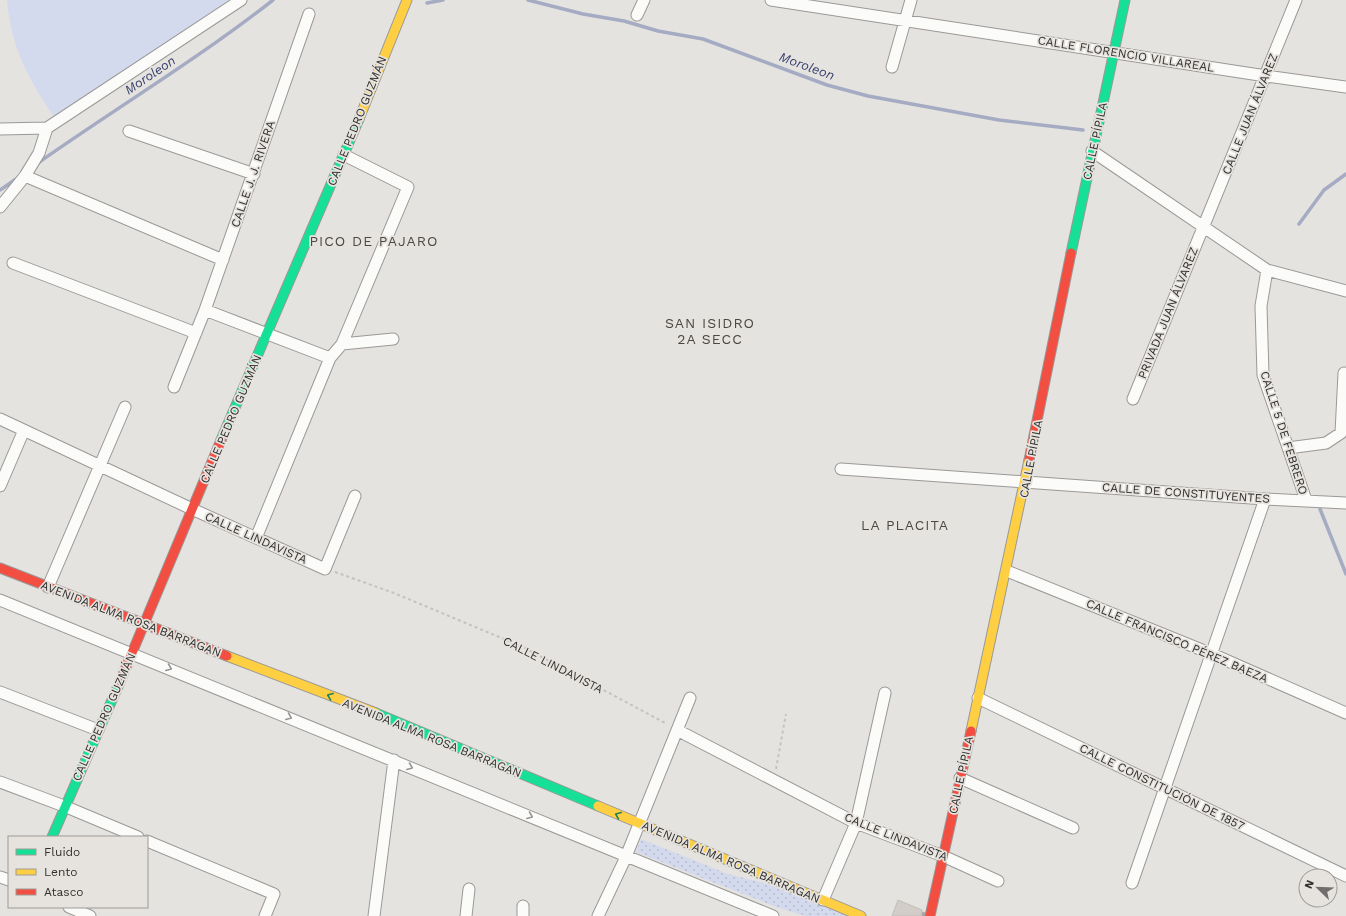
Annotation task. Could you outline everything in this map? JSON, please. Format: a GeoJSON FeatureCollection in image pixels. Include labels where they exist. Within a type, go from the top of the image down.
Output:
{"type":"FeatureCollection","features":[{"type":"Feature","properties":{"kind":"street"},"geometry":{"type":"LineString","coordinates":[[0,129],[47,128],[241,0]]}},
{"type":"Feature","properties":{"kind":"street","name":"CALLE PEDRO GUZMÁN"},"geometry":{"type":"LineString","coordinates":[[52,836],[64,806],[145,625],[192,509],[344,155],[407,0]]}},
{"type":"Feature","properties":{"kind":"street"},"geometry":{"type":"LineString","coordinates":[[638,15],[644,0]]}},
{"type":"Feature","properties":{"kind":"street","name":"CALLE FLORENCIO VILLAREAL"},"geometry":{"type":"LineString","coordinates":[[771,0],[905,19],[1266,76],[1346,87]]}},
{"type":"Feature","properties":{"kind":"street"},"geometry":{"type":"LineString","coordinates":[[892,67],[911,0]]}},
{"type":"Feature","properties":{"kind":"street","name":"CALLE PÍPILA"},"geometry":{"type":"LineString","coordinates":[[930,916],[1007,571],[1092,151],[1125,0]]}},
{"type":"Feature","properties":{"kind":"street","name":"CALLE JUAN ÁLVAREZ"},"geometry":{"type":"LineString","coordinates":[[1203,227],[1296,0]]}},
{"type":"Feature","properties":{"kind":"street","name":"CALLE J. J. RIVERA"},"geometry":{"type":"LineString","coordinates":[[174,387],[224,260],[309,14]]}},
{"type":"Feature","properties":{"kind":"street"},"geometry":{"type":"LineString","coordinates":[[0,207],[25,176],[39,154],[47,128]]}},
{"type":"Feature","properties":{"kind":"street"},"geometry":{"type":"LineString","coordinates":[[129,131],[254,174]]}},
{"type":"Feature","properties":{"kind":"street"},"geometry":{"type":"LineString","coordinates":[[1092,151],[1267,270],[1346,291]]}},
{"type":"Feature","properties":{"kind":"street"},"geometry":{"type":"LineString","coordinates":[[256,538],[330,358],[342,344],[408,187],[344,155]]}},
{"type":"Feature","properties":{"kind":"street"},"geometry":{"type":"LineString","coordinates":[[25,176],[224,260]]}},
{"type":"Feature","properties":{"kind":"street","name":"PRIVADA JUAN ÁLVAREZ"},"geometry":{"type":"LineString","coordinates":[[1133,399],[1203,227]]}},
{"type":"Feature","properties":{"kind":"street"},"geometry":{"type":"LineString","coordinates":[[13,263],[196,333]]}},
{"type":"Feature","properties":{"kind":"street","name":"CALLE 5 DE FEBRERO"},"geometry":{"type":"LineString","coordinates":[[1267,270],[1261,306],[1263,374],[1306,500]]}},
{"type":"Feature","properties":{"kind":"street"},"geometry":{"type":"LineString","coordinates":[[205,310],[330,358]]}},
{"type":"Feature","properties":{"kind":"street"},"geometry":{"type":"LineString","coordinates":[[342,344],[393,339]]}},
{"type":"Feature","properties":{"kind":"street"},"geometry":{"type":"LineString","coordinates":[[1288,448],[1326,443],[1342,433],[1344,373]]}},
{"type":"Feature","properties":{"kind":"street"},"geometry":{"type":"LineString","coordinates":[[48,587],[125,407]]}},
{"type":"Feature","properties":{"kind":"street","name":"CALLE LINDAVISTA"},"geometry":{"type":"LineString","coordinates":[[0,419],[192,509],[325,569]]}},
{"type":"Feature","properties":{"kind":"street"},"geometry":{"type":"LineString","coordinates":[[0,486],[24,430]]}},
{"type":"Feature","properties":{"kind":"street","name":"CALLE DE CONSTITUYENTES"},"geometry":{"type":"LineString","coordinates":[[841,469],[1264,499],[1346,503]]}},
{"type":"Feature","properties":{"kind":"street"},"geometry":{"type":"LineString","coordinates":[[325,569],[355,496]]}},
{"type":"Feature","properties":{"kind":"street"},"geometry":{"type":"LineString","coordinates":[[1132,883],[1166,788],[1264,499]]}},
{"type":"Feature","properties":{"kind":"street","name":"AVENIDA ALMA ROSA BARRAGAN"},"geometry":{"type":"LineString","coordinates":[[0,568],[376,713],[861,916]]}},
{"type":"Feature","properties":{"kind":"street","name":"CALLE FRANCISCO PÉREZ BAEZA"},"geometry":{"type":"LineString","coordinates":[[1007,571],[1212,654],[1346,713]]}},
{"type":"Feature","properties":{"kind":"street"},"geometry":{"type":"LineString","coordinates":[[0,600],[133,653],[774,916]]}},
{"type":"Feature","properties":{"kind":"street"},"geometry":{"type":"LineString","coordinates":[[0,692],[98,730]]}},
{"type":"Feature","properties":{"kind":"street"},"geometry":{"type":"LineString","coordinates":[[823,900],[856,823],[885,693]]}},
{"type":"Feature","properties":{"kind":"street"},"geometry":{"type":"LineString","coordinates":[[598,916],[627,856],[690,698]]}},
{"type":"Feature","properties":{"kind":"street","name":"CALLE CONSTITUCIÓN DE 1857"},"geometry":{"type":"LineString","coordinates":[[978,698],[1346,876]]}},
{"type":"Feature","properties":{"kind":"street","name":"CALLE LINDAVISTA"},"geometry":{"type":"LineString","coordinates":[[677,730],[856,823],[943,856],[998,881]]}},
{"type":"Feature","properties":{"kind":"street"},"geometry":{"type":"LineString","coordinates":[[374,916],[394,760]]}},
{"type":"Feature","properties":{"kind":"street"},"geometry":{"type":"LineString","coordinates":[[960,778],[1073,828]]}},
{"type":"Feature","properties":{"kind":"street"},"geometry":{"type":"LineString","coordinates":[[0,782],[64,806],[120,834],[132,836]]}},
{"type":"Feature","properties":{"kind":"street"},"geometry":{"type":"LineString","coordinates":[[148,841],[274,894],[265,916]]}},
{"type":"Feature","properties":{"kind":"street"},"geometry":{"type":"LineString","coordinates":[[466,916],[469,889]]}},
{"type":"Feature","properties":{"kind":"street"},"geometry":{"type":"LineString","coordinates":[[72,908],[90,913]]}},
{"type":"Feature","properties":{"kind":"path","name":"CALLE LINDAVISTA"},"geometry":{"type":"LineString","coordinates":[[325,569],[394,593],[523,648],[677,730]]}},
{"type":"Feature","properties":{"kind":"path"},"geometry":{"type":"LineString","coordinates":[[774,780],[786,714]]}},
{"type":"Feature","properties":{"kind":"shaded area"},"geometry":{"type":"Polygon","coordinates":[[[7,0],[241,0],[57,122],[30,79],[17,50],[9,18],[7,0]]]}},
{"type":"Feature","properties":{"kind":"shaded area"},"geometry":{"type":"Polygon","coordinates":[[[641,839],[728,874],[768,884],[847,916],[805,916],[776,907],[636,852],[641,839]]]}},
{"type":"Feature","properties":{"kind":"building"},"geometry":{"type":"Polygon","coordinates":[[[898,900],[922,910],[921,916],[892,916],[898,900]]]}},
{"type":"Feature","properties":{"kind":"waterway","name":"Moroleon"},"geometry":{"type":"LineString","coordinates":[[38,163],[216,43],[273,0]]}},
{"type":"Feature","properties":{"kind":"waterway","name":"Moroleon"},"geometry":{"type":"LineString","coordinates":[[427,3],[443,0]]}},
{"type":"Feature","properties":{"kind":"waterway","name":"Moroleon"},"geometry":{"type":"LineString","coordinates":[[528,0],[583,14],[624,21],[658,31],[703,39],[827,85],[868,96],[999,120],[1083,130]]}},
{"type":"Feature","properties":{"kind":"waterway"},"geometry":{"type":"LineString","coordinates":[[1299,224],[1324,190],[1346,174]]}},
{"type":"Feature","properties":{"kind":"waterway","name":"Moroleon"},"geometry":{"type":"LineString","coordinates":[[0,190],[16,179]]}},
{"type":"Feature","properties":{"kind":"waterway"},"geometry":{"type":"LineString","coordinates":[[1320,509],[1346,574]]}},
{"type":"Feature","properties":{"kind":"traffic: fast"},"geometry":{"type":"LineString","coordinates":[[1071,253],[1125,0]]}},
{"type":"Feature","properties":{"kind":"traffic: fast"},"geometry":{"type":"LineString","coordinates":[[221,440],[359,119]]}},
{"type":"Feature","properties":{"kind":"traffic: fast"},"geometry":{"type":"LineString","coordinates":[[52,836],[119,684]]}},
{"type":"Feature","properties":{"kind":"traffic: fast"},"geometry":{"type":"LineString","coordinates":[[376,713],[598,806]]}},
{"type":"Feature","properties":{"kind":"traffic: slow"},"geometry":{"type":"LineString","coordinates":[[359,119],[407,0]]}},
{"type":"Feature","properties":{"kind":"traffic: slow"},"geometry":{"type":"LineString","coordinates":[[971,731],[1029,460]]}},
{"type":"Feature","properties":{"kind":"traffic: slow"},"geometry":{"type":"LineString","coordinates":[[227,656],[376,713]]}},
{"type":"Feature","properties":{"kind":"traffic: slow"},"geometry":{"type":"LineString","coordinates":[[598,806],[861,916]]}},
{"type":"Feature","properties":{"kind":"traffic: jam"},"geometry":{"type":"LineString","coordinates":[[1029,460],[1071,253]]}},
{"type":"Feature","properties":{"kind":"traffic: jam"},"geometry":{"type":"LineString","coordinates":[[119,684],[221,440]]}},
{"type":"Feature","properties":{"kind":"traffic: jam"},"geometry":{"type":"LineString","coordinates":[[0,568],[227,656]]}},
{"type":"Feature","properties":{"kind":"traffic: jam"},"geometry":{"type":"LineString","coordinates":[[930,916],[971,731]]}},
{"type":"Feature","properties":{"kind":"district","name":"PICO DE PAJARO"},"geometry":{"type":"Point","coordinates":[374,241]}},
{"type":"Feature","properties":{"kind":"district","name":"SAN ISIDRO 2A SECC"},"geometry":{"type":"Point","coordinates":[710,332]}},
{"type":"Feature","properties":{"kind":"district","name":"LA PLACITA"},"geometry":{"type":"Point","coordinates":[905,525]}}]}
